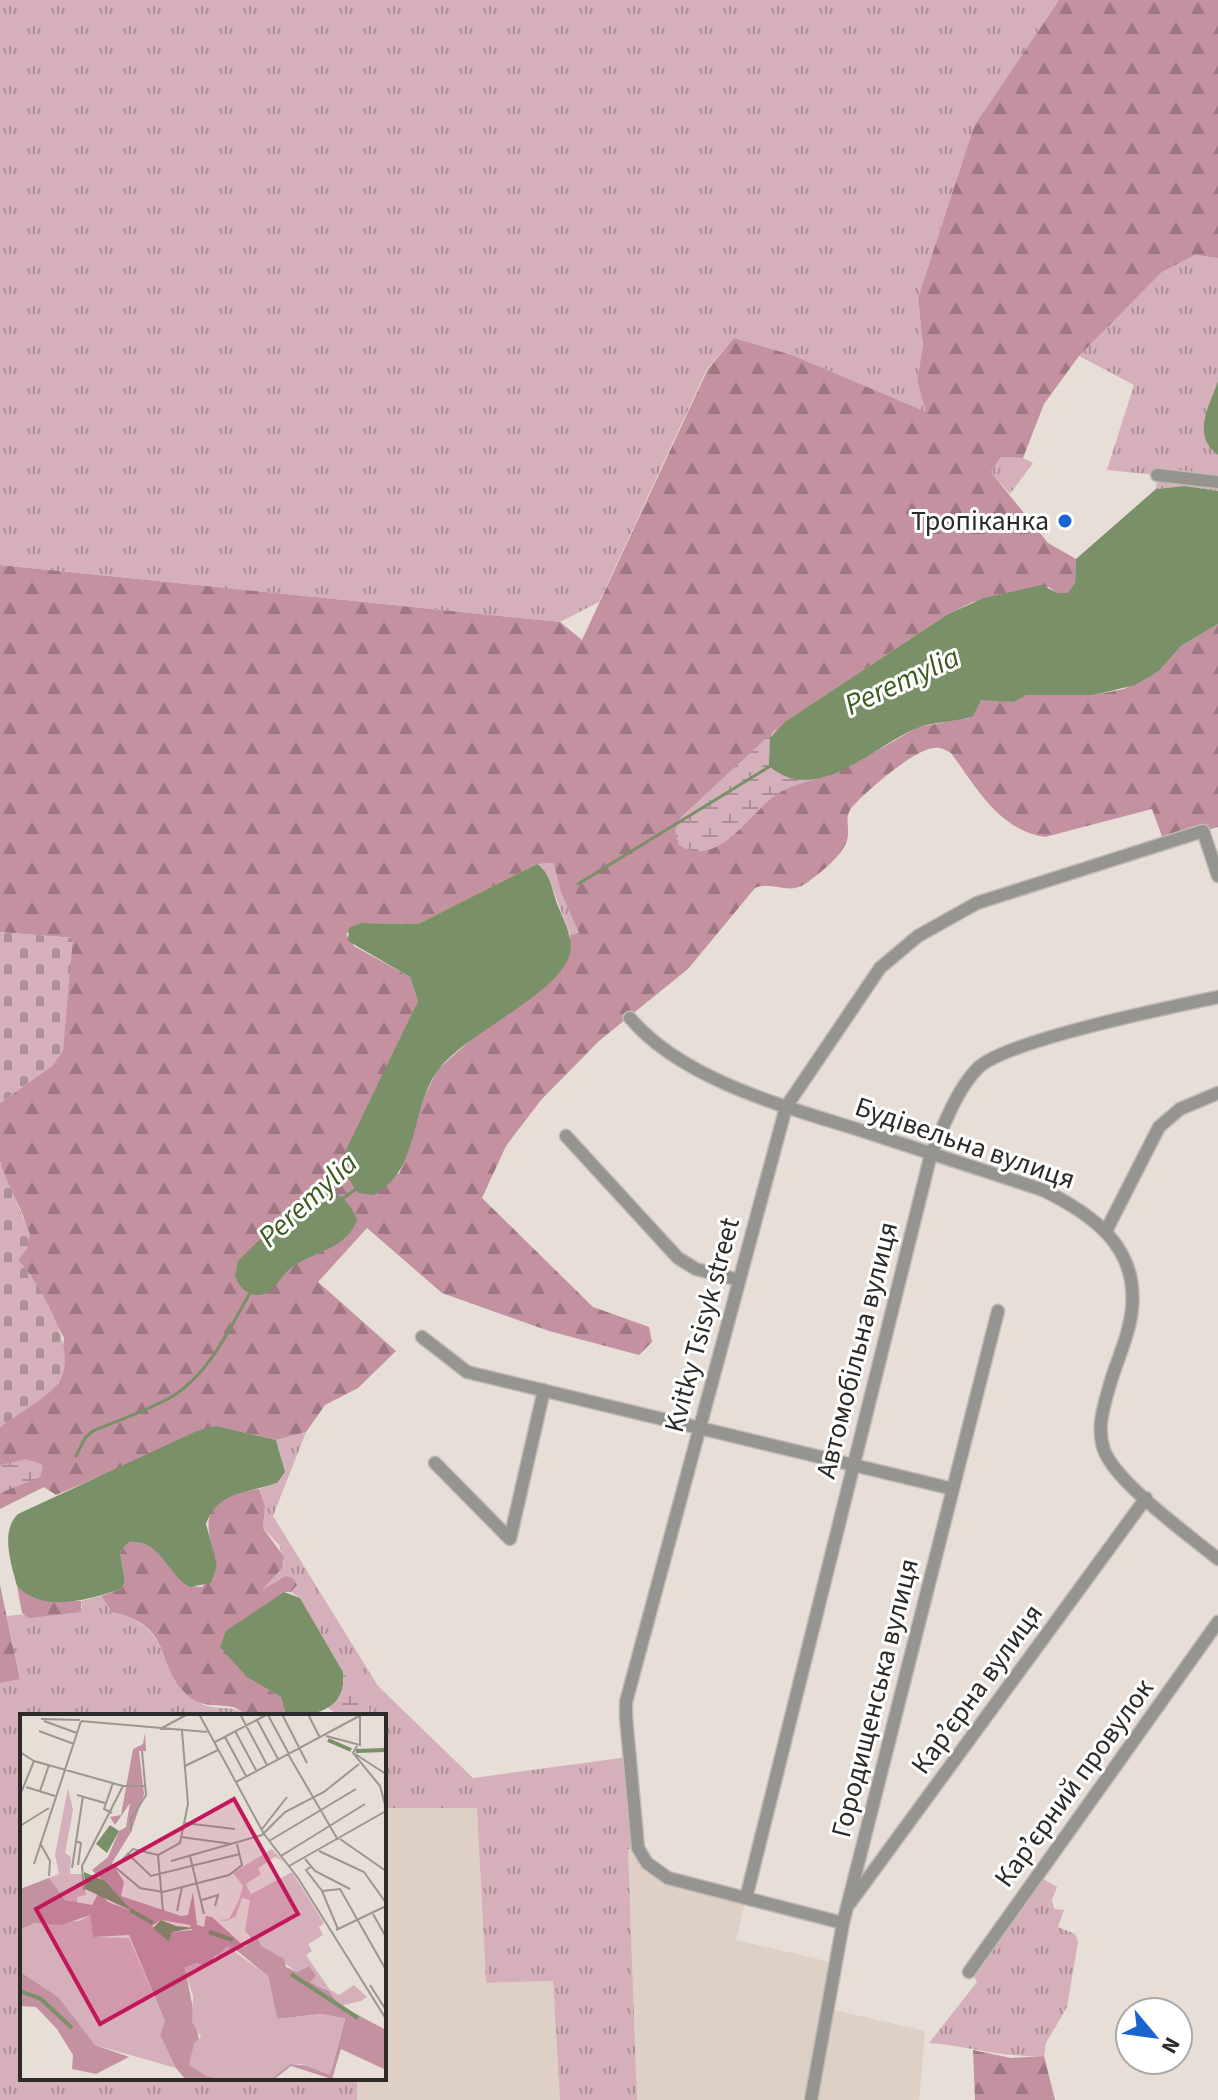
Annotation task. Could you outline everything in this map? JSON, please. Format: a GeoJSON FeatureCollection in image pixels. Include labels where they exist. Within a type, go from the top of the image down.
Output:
{"type":"FeatureCollection","features":[{"type":"Feature","properties":{"kind":"street"},"geometry":{"type":"LineString","coordinates":[[1157,475],[1218,482]]}},
{"type":"Feature","properties":{"kind":"street","name":"Kvitky Tsisyk street"},"geometry":{"type":"LineString","coordinates":[[843,1923],[668,1878],[647,1863],[638,1848],[628,1757],[626,1702],[786,1107],[880,968],[918,936],[977,903],[1203,831],[1218,876]]}},
{"type":"Feature","properties":{"kind":"street","name":"Автомобільна вулиця"},"geometry":{"type":"LineString","coordinates":[[746,1898],[931,1154],[966,1084],[989,1060],[1136,1014],[1218,997]]}},
{"type":"Feature","properties":{"kind":"street","name":"Будівельна вулиця"},"geometry":{"type":"LineString","coordinates":[[630,1018],[652,1042],[681,1062],[786,1107],[1043,1190],[1072,1204],[1107,1229],[1125,1266],[1132,1310],[1101,1416],[1101,1440],[1109,1461],[1146,1498],[1218,1559]]}},
{"type":"Feature","properties":{"kind":"street"},"geometry":{"type":"LineString","coordinates":[[1107,1229],[1159,1127],[1180,1109],[1218,1093]]}},
{"type":"Feature","properties":{"kind":"street"},"geometry":{"type":"LineString","coordinates":[[566,1136],[678,1258],[696,1269],[739,1280]]}},
{"type":"Feature","properties":{"kind":"street","name":"Городищенська вулиця"},"geometry":{"type":"LineString","coordinates":[[811,2100],[846,1908],[998,1311]]}},
{"type":"Feature","properties":{"kind":"street"},"geometry":{"type":"LineString","coordinates":[[422,1337],[467,1372],[953,1489]]}},
{"type":"Feature","properties":{"kind":"street"},"geometry":{"type":"LineString","coordinates":[[435,1463],[510,1539],[544,1390]]}},
{"type":"Feature","properties":{"kind":"street","name":"Карʼєрна вулиця"},"geometry":{"type":"LineString","coordinates":[[846,1908],[1146,1498]]}},
{"type":"Feature","properties":{"kind":"street","name":"Карʼєрний провулок"},"geometry":{"type":"LineString","coordinates":[[969,1972],[1218,1622]]}},
{"type":"Feature","properties":{"kind":"shaded area"},"geometry":{"type":"Polygon","coordinates":[[[477,1807],[486,1983],[553,1981],[560,2100],[357,2100],[357,2080],[386,2080],[386,1808],[477,1807]]]}},
{"type":"Feature","properties":{"kind":"shaded area"},"geometry":{"type":"Polygon","coordinates":[[[628,1848],[638,1848],[654,1869],[746,1898],[736,1940],[834,1963],[826,2008],[925,2031],[919,2100],[637,2100],[628,1848]]]}},
{"type":"Feature","properties":{"kind":"green space"},"geometry":{"type":"Polygon","coordinates":[[[0,0],[1059,0],[974,126],[918,298],[923,346],[917,380],[927,413],[792,355],[734,338],[707,369],[599,602],[560,622],[0,565],[0,0]]]}},
{"type":"Feature","properties":{"kind":"green space"},"geometry":{"type":"Polygon","coordinates":[[[1059,0],[1218,0],[1218,258],[1195,255],[1162,272],[1079,356],[1044,404],[1023,458],[1001,457],[991,472],[1048,543],[1076,559],[1075,583],[1069,593],[1056,593],[1049,587],[973,602],[948,614],[786,721],[849,767],[918,727],[968,718],[982,699],[1014,702],[1025,695],[1094,695],[1124,689],[1159,671],[1181,646],[1218,624],[1218,827],[1164,842],[1152,809],[1045,837],[1029,833],[1014,826],[990,805],[951,753],[936,748],[925,750],[903,763],[853,806],[848,817],[847,842],[826,867],[801,886],[755,888],[688,969],[599,1041],[541,1100],[506,1146],[482,1198],[593,1307],[649,1327],[652,1342],[639,1355],[549,1331],[442,1293],[367,1228],[318,1282],[396,1351],[358,1388],[325,1405],[306,1432],[276,1440],[217,1426],[56,1495],[44,1487],[0,1509],[0,1427],[59,1383],[64,1338],[31,1276],[18,1260],[27,1235],[21,1210],[0,1161],[0,1103],[53,1065],[73,938],[0,932],[0,565],[560,622],[582,640],[708,369],[734,338],[792,355],[926,412],[917,380],[923,346],[918,298],[974,126],[1059,0]],[[554,863],[537,864],[418,924],[361,923],[346,934],[354,946],[410,977],[418,1001],[343,1161],[399,1174],[425,1095],[438,1069],[570,952],[570,935],[579,933],[561,892],[554,863]]]}},
{"type":"Feature","properties":{"kind":"green space"},"geometry":{"type":"Polygon","coordinates":[[[1195,255],[1218,258],[1218,491],[1185,486],[1156,489],[1157,475],[1107,470],[1134,385],[1079,356],[1162,272],[1195,255]]]}},
{"type":"Feature","properties":{"kind":"green space"},"geometry":{"type":"Polygon","coordinates":[[[1001,457],[1023,458],[1033,463],[1010,494],[991,472],[1001,457]]]}},
{"type":"Feature","properties":{"kind":"green space"},"geometry":{"type":"Polygon","coordinates":[[[776,729],[810,780],[823,777],[776,795],[720,845],[693,851],[679,845],[675,831],[680,818],[776,729]]]}},
{"type":"Feature","properties":{"kind":"green space"},"geometry":{"type":"Polygon","coordinates":[[[554,863],[579,933],[570,935],[548,876],[537,864],[554,863]]]}},
{"type":"Feature","properties":{"kind":"green space"},"geometry":{"type":"Polygon","coordinates":[[[0,932],[73,938],[63,1051],[53,1065],[0,1103],[0,932]]]}},
{"type":"Feature","properties":{"kind":"green space"},"geometry":{"type":"Polygon","coordinates":[[[0,1163],[30,1234],[27,1249],[18,1260],[37,1285],[55,1318],[65,1353],[64,1369],[54,1388],[0,1427],[0,1163]]]}},
{"type":"Feature","properties":{"kind":"green space"},"geometry":{"type":"Polygon","coordinates":[[[306,1432],[273,1516],[378,1686],[473,1778],[628,1757],[638,1848],[628,1849],[637,2100],[560,2100],[553,1981],[486,1983],[477,1808],[386,1808],[386,1714],[373,1714],[343,1672],[300,1598],[291,1592],[297,1585],[259,1592],[284,1563],[279,1545],[263,1528],[265,1506],[259,1489],[277,1483],[281,1456],[276,1440],[306,1432]]]}},
{"type":"Feature","properties":{"kind":"green space"},"geometry":{"type":"Polygon","coordinates":[[[26,1459],[44,1465],[40,1477],[0,1493],[0,1465],[26,1459]]]}},
{"type":"Feature","properties":{"kind":"green space"},"geometry":{"type":"Polygon","coordinates":[[[259,1489],[265,1506],[263,1528],[284,1557],[282,1568],[262,1590],[286,1576],[293,1578],[297,1585],[291,1592],[284,1592],[248,1678],[281,1697],[285,1714],[245,1714],[233,1707],[206,1704],[191,1698],[171,1674],[162,1649],[147,1627],[112,1612],[101,1596],[121,1589],[125,1582],[120,1552],[129,1542],[151,1547],[182,1580],[202,1587],[217,1565],[209,1534],[211,1512],[217,1503],[240,1492],[259,1489]]]}},
{"type":"Feature","properties":{"kind":"green space"},"geometry":{"type":"Polygon","coordinates":[[[0,1585],[20,1679],[0,1683],[0,1585]]]}},
{"type":"Feature","properties":{"kind":"green space"},"geometry":{"type":"Polygon","coordinates":[[[17,1586],[38,1598],[81,1601],[81,1612],[29,1618],[22,1613],[17,1586]]]}},
{"type":"Feature","properties":{"kind":"green space"},"geometry":{"type":"Polygon","coordinates":[[[101,1596],[112,1612],[133,1619],[147,1629],[157,1640],[176,1679],[200,1703],[245,1714],[20,1714],[20,2080],[357,2080],[357,2100],[0,2100],[0,1683],[20,1678],[7,1616],[82,1608],[81,1601],[101,1596]]]}},
{"type":"Feature","properties":{"kind":"green space"},"geometry":{"type":"Polygon","coordinates":[[[343,1672],[373,1714],[337,1714],[328,1708],[344,1681],[343,1672]]]}},
{"type":"Feature","properties":{"kind":"green space"},"geometry":{"type":"Polygon","coordinates":[[[1041,1878],[1057,1887],[1052,1900],[1054,1909],[1064,1910],[1058,1927],[1075,1934],[1078,1942],[1067,2007],[1046,2043],[1044,2056],[929,2043],[977,1982],[973,1974],[1041,1878]]]}},
{"type":"Feature","properties":{"kind":"green space"},"geometry":{"type":"Polygon","coordinates":[[[973,2050],[1011,2058],[1044,2056],[1055,2100],[975,2100],[973,2050]]]}},
{"type":"Feature","properties":{"kind":"water"},"geometry":{"type":"Polygon","coordinates":[[[1218,381],[1218,455],[1205,438],[1204,420],[1218,381]]]}},
{"type":"Feature","properties":{"kind":"water"},"geometry":{"type":"Polygon","coordinates":[[[1185,486],[1218,491],[1218,624],[1181,646],[1159,671],[1135,685],[1094,695],[1026,695],[1014,702],[981,700],[973,716],[917,728],[864,759],[825,777],[806,780],[787,777],[769,766],[770,738],[786,721],[948,614],[984,598],[1042,585],[1057,593],[1068,593],[1075,583],[1076,559],[1156,489],[1185,486]]]}},
{"type":"Feature","properties":{"kind":"water"},"geometry":{"type":"Polygon","coordinates":[[[537,864],[548,877],[569,935],[570,953],[563,968],[532,998],[470,1041],[439,1069],[423,1102],[399,1171],[373,1195],[358,1193],[344,1172],[346,1150],[418,1001],[410,977],[348,941],[349,928],[361,923],[418,924],[537,864]]]}},
{"type":"Feature","properties":{"kind":"water"},"geometry":{"type":"Polygon","coordinates":[[[318,1188],[337,1194],[347,1203],[357,1220],[352,1230],[337,1244],[291,1268],[268,1292],[254,1295],[247,1292],[235,1276],[238,1261],[310,1190],[318,1188]]]}},
{"type":"Feature","properties":{"kind":"water"},"geometry":{"type":"Polygon","coordinates":[[[217,1426],[276,1440],[285,1472],[277,1483],[236,1494],[211,1513],[206,1524],[217,1565],[211,1583],[190,1587],[149,1546],[129,1542],[120,1552],[125,1582],[121,1589],[81,1600],[53,1602],[28,1595],[17,1586],[8,1538],[9,1529],[18,1514],[197,1431],[217,1426]]]}},
{"type":"Feature","properties":{"kind":"water"},"geometry":{"type":"Polygon","coordinates":[[[284,1592],[300,1598],[343,1672],[340,1695],[334,1703],[318,1712],[285,1714],[281,1697],[248,1678],[220,1647],[226,1631],[284,1592]]]}},
{"type":"Feature","properties":{"kind":"waterway","name":"Peremylia"},"geometry":{"type":"LineString","coordinates":[[578,884],[772,765]]}},
{"type":"Feature","properties":{"kind":"waterway","name":"Peremylia"},"geometry":{"type":"LineString","coordinates":[[341,1200],[357,1188]]}},
{"type":"Feature","properties":{"kind":"waterway","name":"Peremylia"},"geometry":{"type":"LineString","coordinates":[[76,1456],[85,1438],[93,1431],[154,1406],[186,1387],[218,1349],[250,1293]]}},
{"type":"Feature","properties":{"kind":"place","name":"Тропіканка"},"geometry":{"type":"Point","coordinates":[1065,521]}}]}
